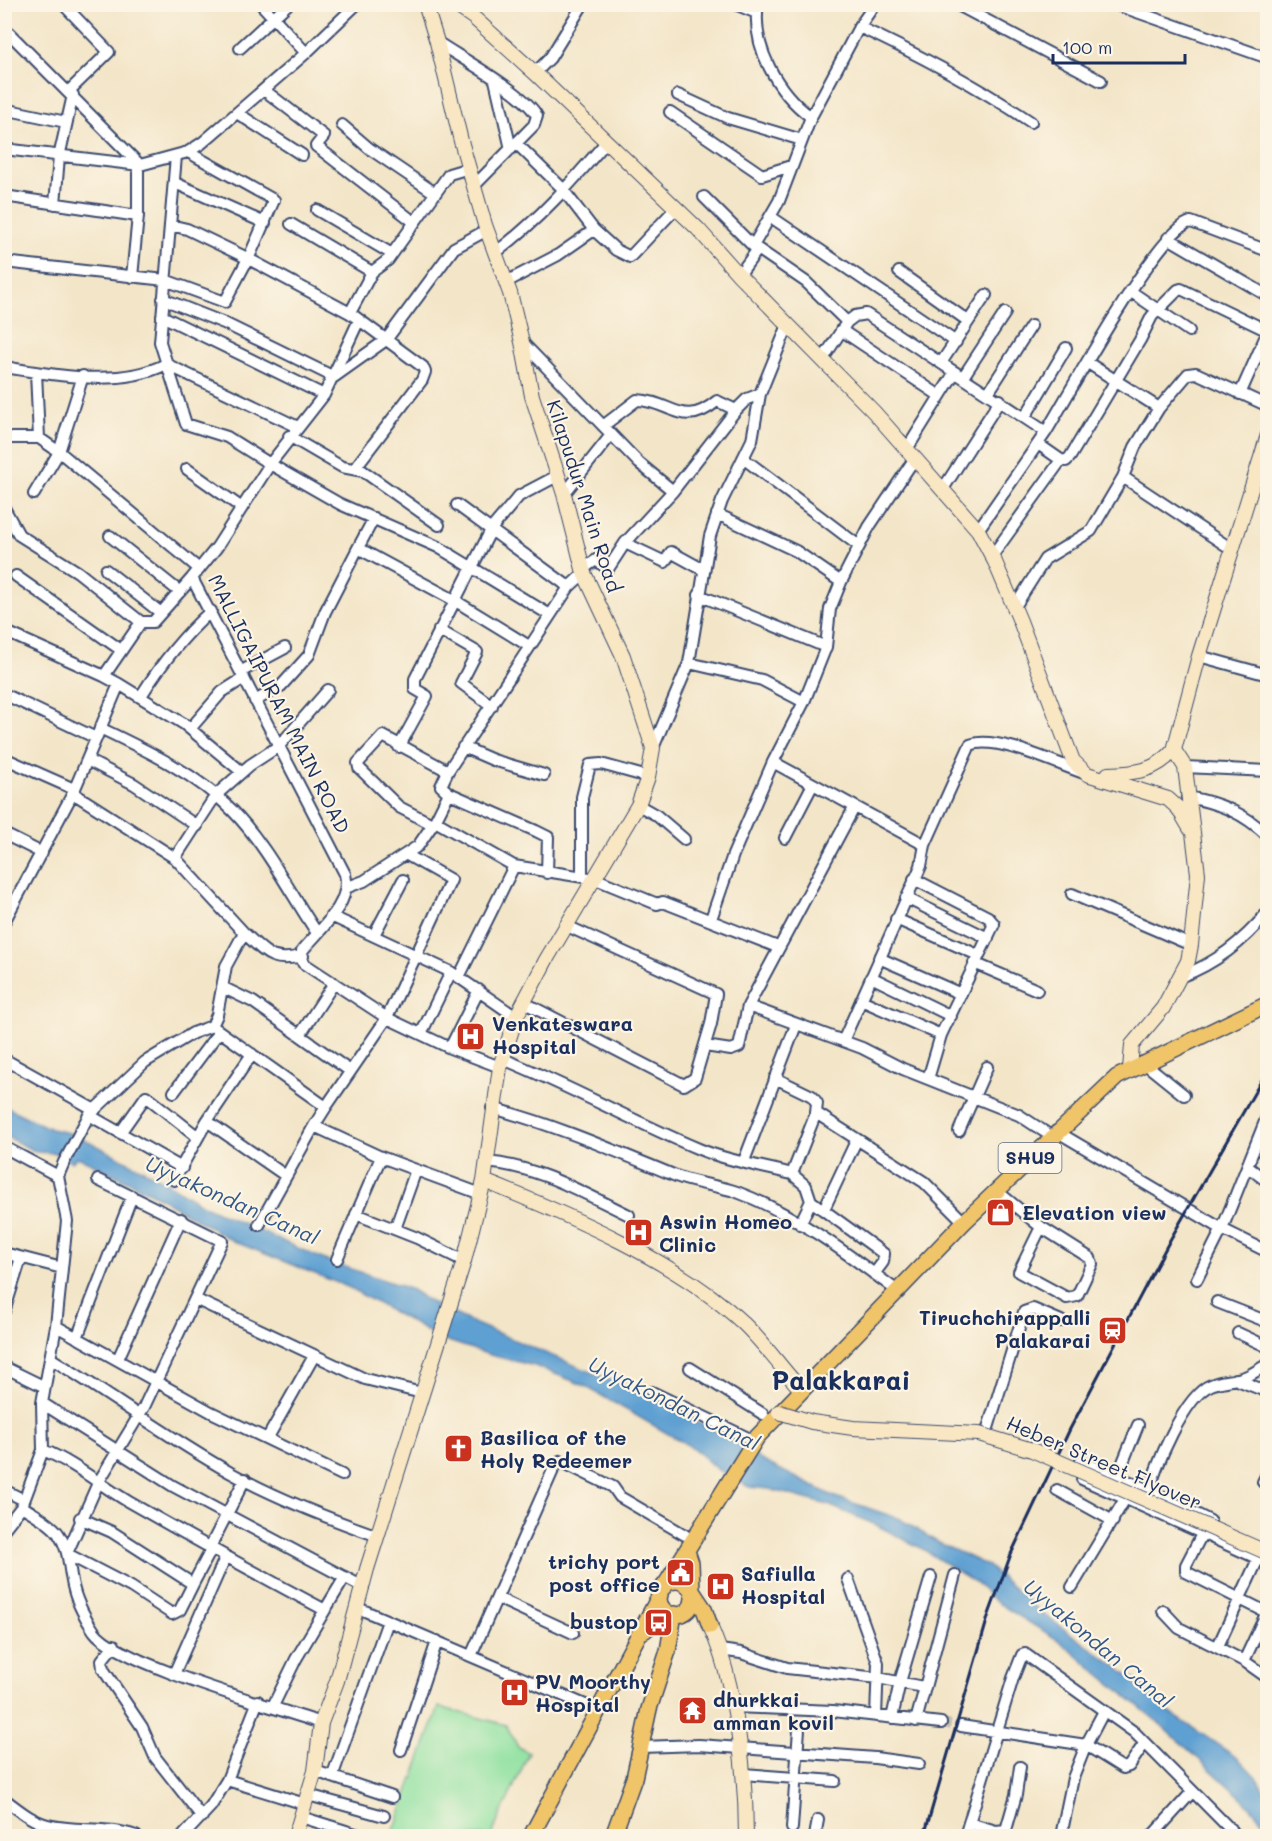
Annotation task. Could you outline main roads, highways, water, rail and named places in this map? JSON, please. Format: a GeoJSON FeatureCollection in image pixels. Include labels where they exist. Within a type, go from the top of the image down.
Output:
{"type":"FeatureCollection","features":[{"type":"Feature","properties":{"kind":"main road","name":"SHU9"},"geometry":{"type":"LineString","coordinates":[[1137,1066],[1170,1040],[1268,995]]}},
{"type":"Feature","properties":{"kind":"main road","name":"SHU9"},"geometry":{"type":"LineString","coordinates":[[662,1591],[688,1542],[757,1437],[937,1253],[964,1222],[998,1192],[1054,1134],[1117,1077],[1268,1004]]}},
{"type":"Feature","properties":{"kind":"main road"},"geometry":{"type":"LineString","coordinates":[[640,1635],[657,1620],[679,1614],[691,1605],[692,1563],[688,1542]]}},
{"type":"Feature","properties":{"kind":"main road"},"geometry":{"type":"LineString","coordinates":[[531,1836],[662,1591],[679,1581],[692,1591],[704,1609],[710,1626],[662,1606],[662,1591]]}},
{"type":"Feature","properties":{"kind":"main road"},"geometry":{"type":"LineString","coordinates":[[613,1836],[634,1778],[649,1709],[679,1614]]}},
{"type":"Feature","properties":{"kind":"water"},"geometry":{"type":"Polygon","coordinates":[[[4,1106],[51,1129],[69,1133],[92,1143],[163,1180],[206,1207],[325,1260],[410,1289],[435,1305],[476,1324],[653,1398],[736,1442],[761,1460],[833,1496],[900,1519],[937,1542],[988,1566],[1043,1614],[1144,1686],[1162,1707],[1239,1759],[1256,1777],[1267,1795],[1267,1826],[1244,1800],[1160,1724],[1058,1640],[996,1602],[975,1582],[921,1548],[876,1525],[828,1505],[769,1489],[749,1487],[718,1470],[693,1448],[583,1385],[535,1366],[490,1355],[439,1338],[350,1288],[233,1241],[159,1197],[87,1161],[77,1157],[72,1162],[55,1153],[36,1152],[5,1136],[4,1106]]]}},
{"type":"Feature","properties":{"kind":"tunnel"},"geometry":{"type":"LineString","coordinates":[[941,1723],[961,1726]]}},
{"type":"Feature","properties":{"kind":"railway"},"geometry":{"type":"LineString","coordinates":[[924,1836],[988,1617],[1011,1554],[1070,1429],[1170,1240],[1268,1069]]}},
{"type":"Feature","properties":{"kind":"place","name":"Venkateswara Hospital"},"geometry":{"type":"Point","coordinates":[471,1036]}},
{"type":"Feature","properties":{"kind":"place","name":"Elevation view"},"geometry":{"type":"Point","coordinates":[1001,1213]}},
{"type":"Feature","properties":{"kind":"place","name":"Aswin Homeo Clinic"},"geometry":{"type":"Point","coordinates":[638,1233]}},
{"type":"Feature","properties":{"kind":"place","name":"Tiruchchirappalli Palakarai"},"geometry":{"type":"Point","coordinates":[1112,1330]}},
{"type":"Feature","properties":{"kind":"place","name":"Basilica of the Holy Redeemer"},"geometry":{"type":"Point","coordinates":[459,1449]}},
{"type":"Feature","properties":{"kind":"place","name":"trichy port post office"},"geometry":{"type":"Point","coordinates":[681,1573]}},
{"type":"Feature","properties":{"kind":"place","name":"Safiulla Hospital"},"geometry":{"type":"Point","coordinates":[720,1586]}},
{"type":"Feature","properties":{"kind":"place","name":"bustop"},"geometry":{"type":"Point","coordinates":[659,1622]}},
{"type":"Feature","properties":{"kind":"place","name":"PV Moorthy Hospital"},"geometry":{"type":"Point","coordinates":[514,1693]}},
{"type":"Feature","properties":{"kind":"place","name":"dhurkkai amman kovil"},"geometry":{"type":"Point","coordinates":[692,1711]}},
{"type":"Feature","properties":{"kind":"district","name":"Palakkarai"},"geometry":{"type":"Point","coordinates":[841,1381]}},
{"type":"Feature","properties":{"kind":"water label","name":"Uyyakondan Canal"},"geometry":{"type":"Point","coordinates":[232,1201]}},
{"type":"Feature","properties":{"kind":"water label","name":"Uyyakondan Canal"},"geometry":{"type":"Point","coordinates":[674,1404]}},
{"type":"Feature","properties":{"kind":"water label","name":"Uyyakondan Canal"},"geometry":{"type":"Point","coordinates":[1098,1644]}}]}
